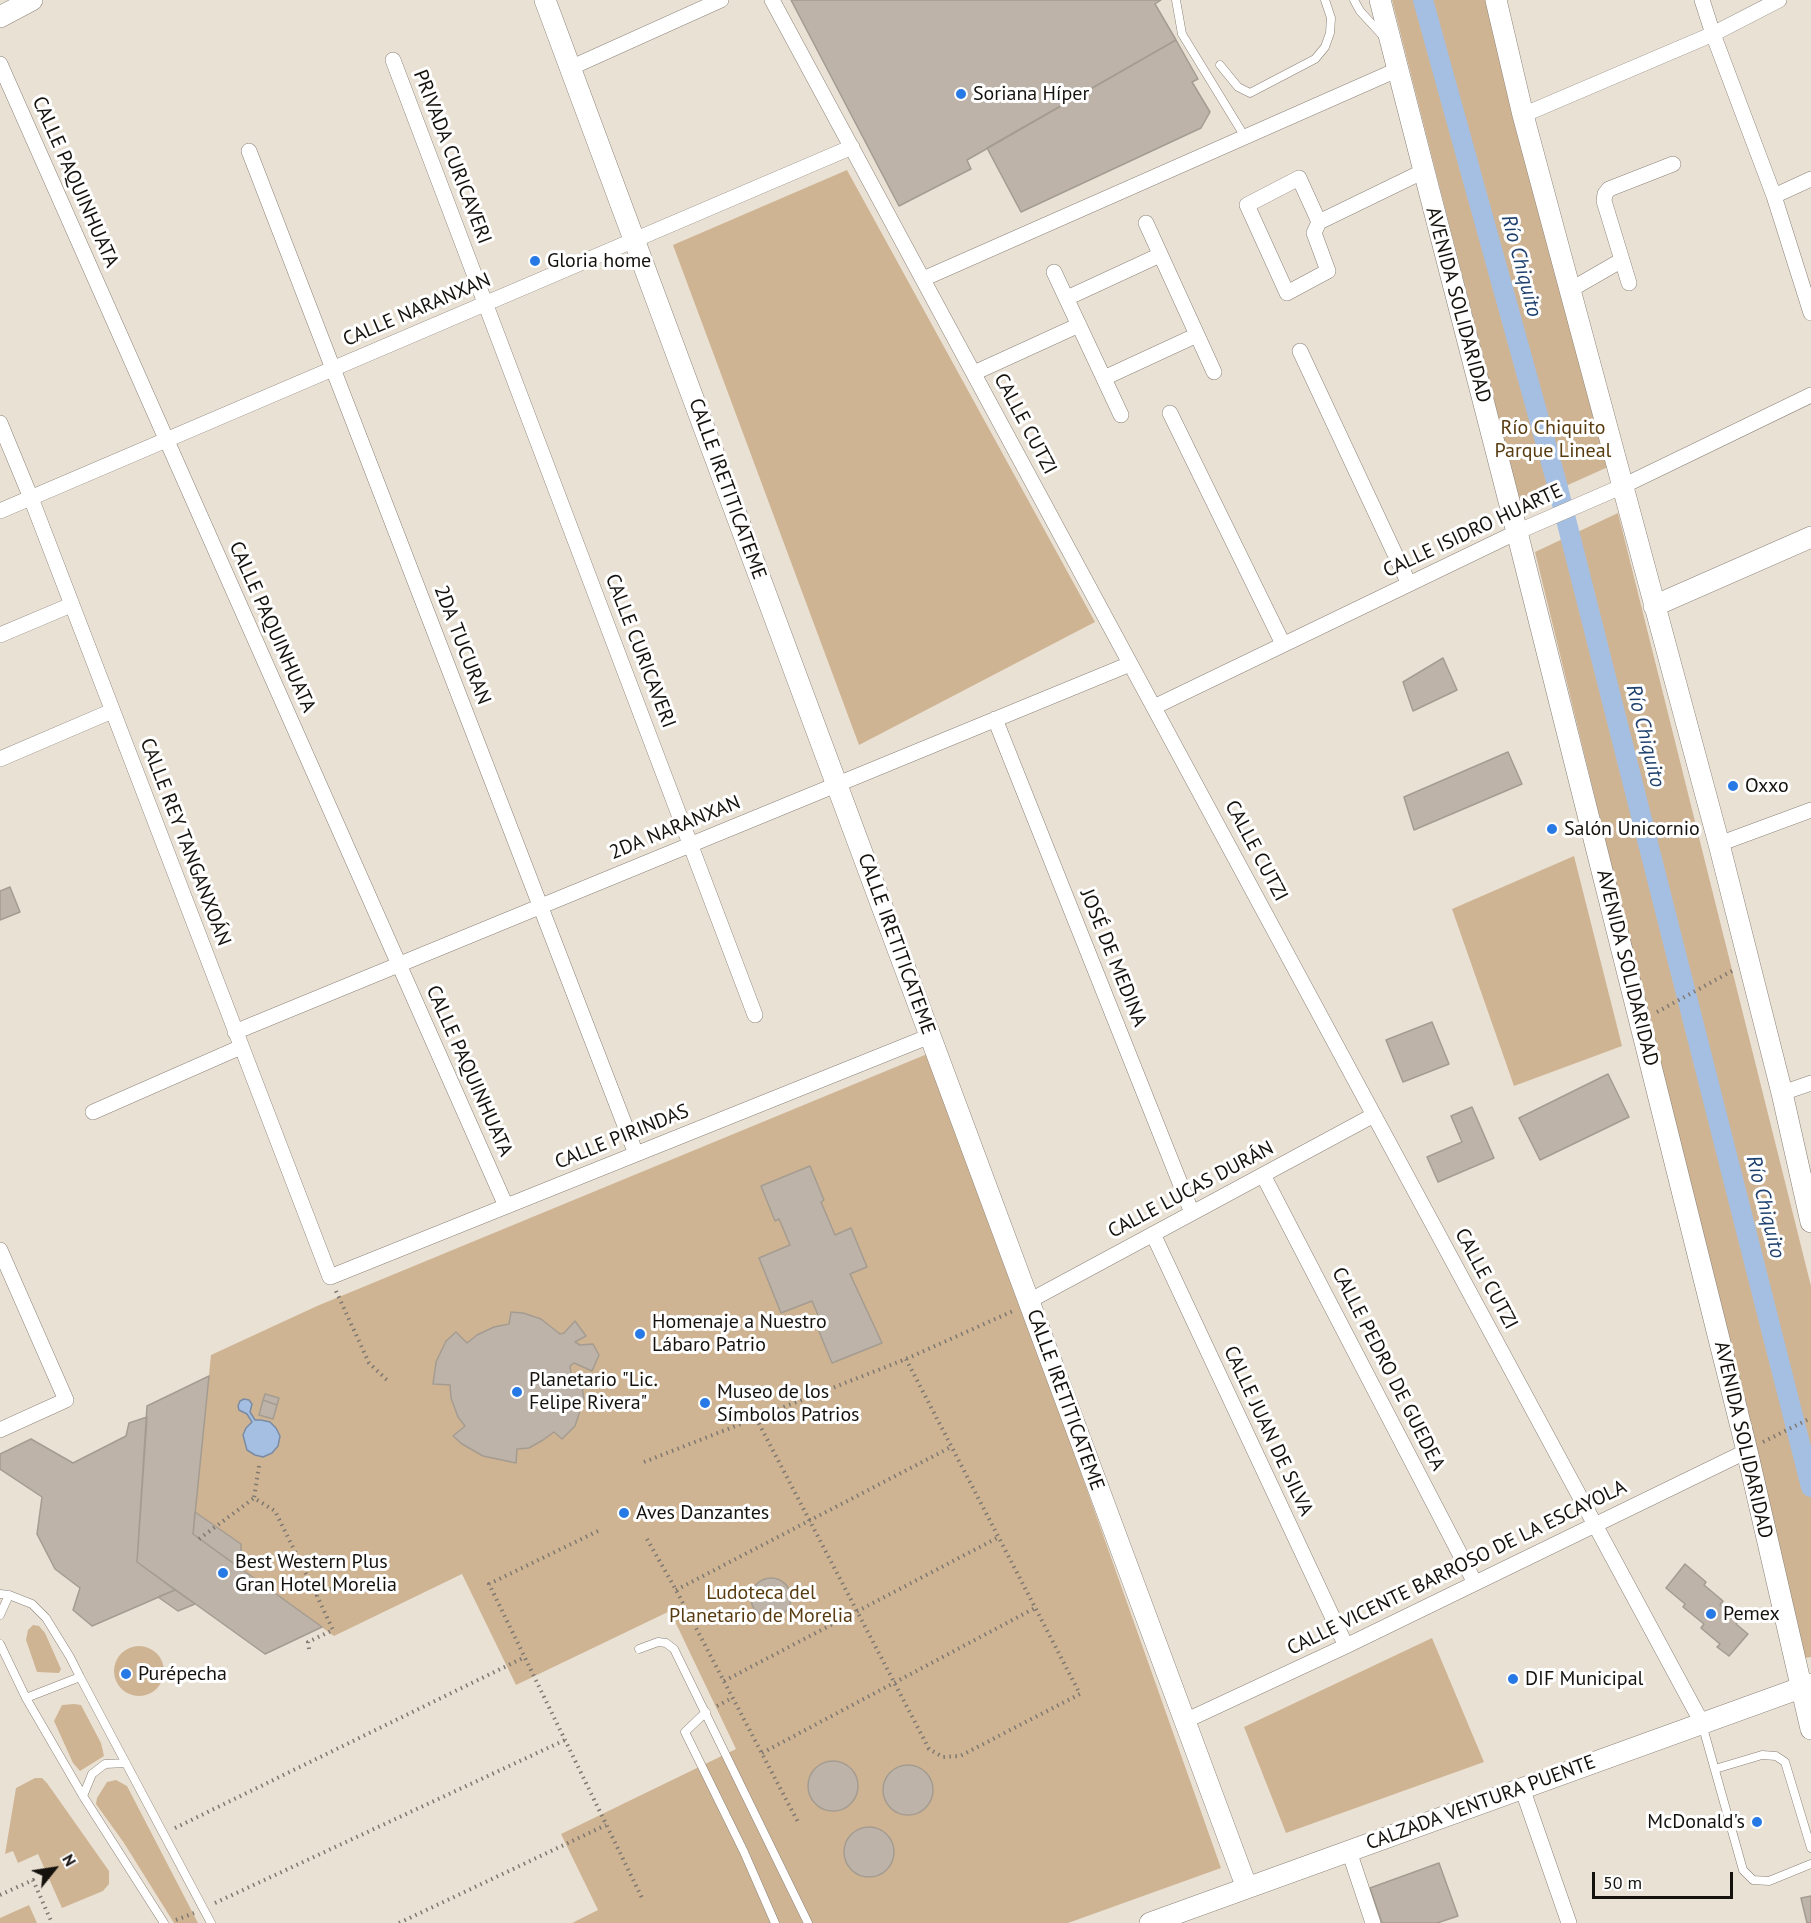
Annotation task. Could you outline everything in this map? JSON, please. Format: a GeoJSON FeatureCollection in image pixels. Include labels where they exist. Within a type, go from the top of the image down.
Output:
{"type":"FeatureCollection","features":[{"type":"Feature","properties":{"kind":"main road"},"geometry":{"type":"LineString","coordinates":[[0,17],[32,0]]}},
{"type":"Feature","properties":{"kind":"main road","name":"CALLE IRETITICATEME"},"geometry":{"type":"LineString","coordinates":[[545,0],[1247,1888]]}},
{"type":"Feature","properties":{"kind":"main road","name":"AVENIDA SOLIDARIDAD"},"geometry":{"type":"LineString","coordinates":[[1380,0],[1517,532],[1806,1685],[1811,1729]]}},
{"type":"Feature","properties":{"kind":"main road"},"geometry":{"type":"LineString","coordinates":[[1496,0],[1523,115],[1719,844],[1782,1093],[1811,1222]]}},
{"type":"Feature","properties":{"kind":"main road"},"geometry":{"type":"LineString","coordinates":[[1654,606],[1811,537]]}},
{"type":"Feature","properties":{"kind":"main road","name":"CALZADA VENTURA PUENTE"},"geometry":{"type":"LineString","coordinates":[[1150,1923],[1806,1685]]}},
{"type":"Feature","properties":{"kind":"street"},"geometry":{"type":"LineString","coordinates":[[570,68],[721,0]]}},
{"type":"Feature","properties":{"kind":"street","name":"CALLE CUTZI"},"geometry":{"type":"LineString","coordinates":[[772,0],[1702,1723]]}},
{"type":"Feature","properties":{"kind":"street"},"geometry":{"type":"LineString","coordinates":[[1702,0],[1774,196],[1811,313]]}},
{"type":"Feature","properties":{"kind":"street"},"geometry":{"type":"LineString","coordinates":[[1523,115],[1713,34],[1779,0]]}},
{"type":"Feature","properties":{"kind":"street","name":"PRIVADA CURICAVERI"},"geometry":{"type":"LineString","coordinates":[[393,60],[485,303]]}},
{"type":"Feature","properties":{"kind":"street","name":"CALLE PAQUINHUATA"},"geometry":{"type":"LineString","coordinates":[[0,64],[506,1206]]}},
{"type":"Feature","properties":{"kind":"street"},"geometry":{"type":"LineString","coordinates":[[923,279],[1399,69]]}},
{"type":"Feature","properties":{"kind":"street","name":"CALLE NARANXAN"},"geometry":{"type":"LineString","coordinates":[[0,511],[634,238],[852,147]]}},
{"type":"Feature","properties":{"kind":"street","name":"2DA TUCURAN"},"geometry":{"type":"LineString","coordinates":[[249,151],[636,1154]]}},
{"type":"Feature","properties":{"kind":"street"},"geometry":{"type":"LineString","coordinates":[[1629,283],[1604,201],[1605,194],[1610,189],[1673,164]]}},
{"type":"Feature","properties":{"kind":"street"},"geometry":{"type":"LineString","coordinates":[[1319,222],[1299,178],[1247,205],[1287,293],[1328,271],[1314,233],[1319,222],[1424,171]]}},
{"type":"Feature","properties":{"kind":"street"},"geometry":{"type":"LineString","coordinates":[[1774,196],[1811,178]]}},
{"type":"Feature","properties":{"kind":"street"},"geometry":{"type":"LineString","coordinates":[[1146,223],[1214,372]]}},
{"type":"Feature","properties":{"kind":"street"},"geometry":{"type":"LineString","coordinates":[[1067,298],[1160,255]]}},
{"type":"Feature","properties":{"kind":"street"},"geometry":{"type":"LineString","coordinates":[[1570,290],[1622,260]]}},
{"type":"Feature","properties":{"kind":"street"},"geometry":{"type":"LineString","coordinates":[[1054,272],[1121,415]]}},
{"type":"Feature","properties":{"kind":"street","name":"CALLE CURICAVERI"},"geometry":{"type":"LineString","coordinates":[[485,303],[754,1015]]}},
{"type":"Feature","properties":{"kind":"street"},"geometry":{"type":"LineString","coordinates":[[974,373],[1079,325]]}},
{"type":"Feature","properties":{"kind":"street"},"geometry":{"type":"LineString","coordinates":[[1104,378],[1197,335]]}},
{"type":"Feature","properties":{"kind":"street"},"geometry":{"type":"LineString","coordinates":[[1300,351],[1409,584]]}},
{"type":"Feature","properties":{"kind":"street","name":"CALLE ISIDRO HUARTE"},"geometry":{"type":"LineString","coordinates":[[1154,707],[1517,532],[1623,486],[1811,395]]}},
{"type":"Feature","properties":{"kind":"street"},"geometry":{"type":"LineString","coordinates":[[1170,413],[1284,644]]}},
{"type":"Feature","properties":{"kind":"street","name":"CALLE REY TANGANXOÁN"},"geometry":{"type":"LineString","coordinates":[[0,423],[31,498],[330,1277]]}},
{"type":"Feature","properties":{"kind":"street"},"geometry":{"type":"LineString","coordinates":[[0,635],[71,605]]}},
{"type":"Feature","properties":{"kind":"street","name":"2DA NARANXAN"},"geometry":{"type":"LineString","coordinates":[[235,1032],[1130,664]]}},
{"type":"Feature","properties":{"kind":"street"},"geometry":{"type":"LineString","coordinates":[[0,759],[112,711]]}},
{"type":"Feature","properties":{"kind":"street","name":"JOSÉ DE MEDINA"},"geometry":{"type":"LineString","coordinates":[[995,719],[1192,1213]]}},
{"type":"Feature","properties":{"kind":"street"},"geometry":{"type":"LineString","coordinates":[[1719,844],[1811,810]]}},
{"type":"Feature","properties":{"kind":"street","name":"CALLE PIRINDAS"},"geometry":{"type":"LineString","coordinates":[[330,1277],[930,1036]]}},
{"type":"Feature","properties":{"kind":"street"},"geometry":{"type":"LineString","coordinates":[[93,1112],[241,1047]]}},
{"type":"Feature","properties":{"kind":"street"},"geometry":{"type":"LineString","coordinates":[[1782,1093],[1811,1083]]}},
{"type":"Feature","properties":{"kind":"street","name":"CALLE LUCAS DURÁN"},"geometry":{"type":"LineString","coordinates":[[1029,1301],[1374,1115]]}},
{"type":"Feature","properties":{"kind":"street","name":"CALLE PEDRO DE GUEDEA"},"geometry":{"type":"LineString","coordinates":[[1263,1175],[1475,1583]]}},
{"type":"Feature","properties":{"kind":"street","name":"CALLE JUAN DE SILVA"},"geometry":{"type":"LineString","coordinates":[[1153,1234],[1346,1646]]}},
{"type":"Feature","properties":{"kind":"street"},"geometry":{"type":"LineString","coordinates":[[0,1250],[66,1400],[0,1430]]}},
{"type":"Feature","properties":{"kind":"street","name":"CALLE VICENTE BARROSO DE LA ESCAYOLA"},"geometry":{"type":"LineString","coordinates":[[1185,1721],[1346,1646],[1747,1451]]}},
{"type":"Feature","properties":{"kind":"street"},"geometry":{"type":"LineString","coordinates":[[1521,1788],[1569,1923]]}},
{"type":"Feature","properties":{"kind":"street"},"geometry":{"type":"LineString","coordinates":[[1349,1851],[1373,1923]]}},
{"type":"Feature","properties":{"kind":"lane"},"geometry":{"type":"LineString","coordinates":[[1176,0],[1182,34],[1245,137]]}},
{"type":"Feature","properties":{"kind":"lane"},"geometry":{"type":"LineString","coordinates":[[1220,65],[1238,87],[1250,93],[1315,59],[1325,47],[1330,33],[1331,18],[1325,0]]}},
{"type":"Feature","properties":{"kind":"lane"},"geometry":{"type":"LineString","coordinates":[[1354,0],[1360,11],[1392,45]]}},
{"type":"Feature","properties":{"kind":"lane"},"geometry":{"type":"LineString","coordinates":[[0,1615],[4,1594],[32,1604],[46,1618],[70,1657],[211,1923]]}},
{"type":"Feature","properties":{"kind":"lane"},"geometry":{"type":"LineString","coordinates":[[639,1649],[658,1642],[666,1643],[674,1649],[808,1923]]}},
{"type":"Feature","properties":{"kind":"lane"},"geometry":{"type":"LineString","coordinates":[[0,1644],[26,1698],[83,1796],[164,1923]]}},
{"type":"Feature","properties":{"kind":"lane"},"geometry":{"type":"LineString","coordinates":[[26,1698],[80,1677]]}},
{"type":"Feature","properties":{"kind":"lane"},"geometry":{"type":"LineString","coordinates":[[706,1712],[685,1731],[688,1744],[744,1852],[775,1923]]}},
{"type":"Feature","properties":{"kind":"lane"},"geometry":{"type":"LineString","coordinates":[[1702,1723],[1743,1870],[1753,1880],[1769,1881],[1811,1864]]}},
{"type":"Feature","properties":{"kind":"lane"},"geometry":{"type":"LineString","coordinates":[[1715,1769],[1762,1755],[1776,1756],[1785,1762],[1811,1848]]}},
{"type":"Feature","properties":{"kind":"lane"},"geometry":{"type":"LineString","coordinates":[[83,1796],[92,1774],[105,1764],[126,1763]]}},
{"type":"Feature","properties":{"kind":"path"},"geometry":{"type":"LineString","coordinates":[[1672,1003],[1715,979]]}},
{"type":"Feature","properties":{"kind":"path"},"geometry":{"type":"LineString","coordinates":[[330,1277],[369,1363],[389,1382]]}},
{"type":"Feature","properties":{"kind":"path"},"geometry":{"type":"LineString","coordinates":[[644,1462],[906,1359],[1017,1309],[1029,1301]]}},
{"type":"Feature","properties":{"kind":"path"},"geometry":{"type":"LineString","coordinates":[[756,1418],[929,1749],[942,1758],[960,1756],[1080,1694],[906,1359]]}},
{"type":"Feature","properties":{"kind":"path"},"geometry":{"type":"LineString","coordinates":[[1780,1433],[1811,1418]]}},
{"type":"Feature","properties":{"kind":"path"},"geometry":{"type":"LineString","coordinates":[[676,1590],[951,1447]]}},
{"type":"Feature","properties":{"kind":"path"},"geometry":{"type":"LineString","coordinates":[[199,1539],[254,1498],[259,1466]]}},
{"type":"Feature","properties":{"kind":"path"},"geometry":{"type":"LineString","coordinates":[[254,1498],[275,1511],[314,1590],[324,1592],[335,1587]]}},
{"type":"Feature","properties":{"kind":"path"},"geometry":{"type":"LineString","coordinates":[[598,1531],[489,1584],[643,1900]]}},
{"type":"Feature","properties":{"kind":"path"},"geometry":{"type":"LineString","coordinates":[[724,1681],[999,1537]]}},
{"type":"Feature","properties":{"kind":"path"},"geometry":{"type":"LineString","coordinates":[[647,1539],[799,1824]]}},
{"type":"Feature","properties":{"kind":"path"},"geometry":{"type":"LineString","coordinates":[[309,1649],[308,1642],[333,1630],[317,1596],[318,1591]]}},
{"type":"Feature","properties":{"kind":"path"},"geometry":{"type":"LineString","coordinates":[[762,1753],[1035,1608]]}},
{"type":"Feature","properties":{"kind":"path"},"geometry":{"type":"LineString","coordinates":[[164,1833],[525,1657]]}},
{"type":"Feature","properties":{"kind":"path"},"geometry":{"type":"LineString","coordinates":[[170,1923],[565,1740]]}},
{"type":"Feature","properties":{"kind":"path"},"geometry":{"type":"LineString","coordinates":[[399,1923],[606,1825]]}},
{"type":"Feature","properties":{"kind":"path"},"geometry":{"type":"LineString","coordinates":[[0,1894],[33,1880],[52,1923]]}},
{"type":"Feature","properties":{"kind":"green space","name":"Río Chiquito Parque Lineal"},"geometry":{"type":"Polygon","coordinates":[[[1392,0],[1488,0],[1608,467],[1521,506],[1392,0]]]}},
{"type":"Feature","properties":{"kind":"green space"},"geometry":{"type":"Polygon","coordinates":[[[847,170],[1095,622],[859,745],[673,245],[847,170]]]}},
{"type":"Feature","properties":{"kind":"green space","name":"Río Chiquito Parque Lineal"},"geometry":{"type":"Polygon","coordinates":[[[1618,513],[1811,1286],[1811,1657],[1805,1658],[1535,552],[1618,513]]]}},
{"type":"Feature","properties":{"kind":"green space"},"geometry":{"type":"Polygon","coordinates":[[[1574,856],[1622,1046],[1514,1086],[1452,909],[1574,856]]]}},
{"type":"Feature","properties":{"kind":"green space","name":"Ludoteca del Planetario de Morelia"},"geometry":{"type":"Polygon","coordinates":[[[932,1052],[1221,1868],[1068,1923],[572,1923],[598,1910],[561,1834],[736,1749],[670,1611],[516,1685],[462,1574],[334,1636],[241,1569],[195,1512],[211,1355],[317,1306],[932,1052]]]}},
{"type":"Feature","properties":{"kind":"green space"},"geometry":{"type":"Polygon","coordinates":[[[33,1625],[39,1626],[45,1633],[61,1669],[59,1673],[37,1672],[26,1640],[28,1630],[33,1625]]]}},
{"type":"Feature","properties":{"kind":"green space"},"geometry":{"type":"Polygon","coordinates":[[[1432,1638],[1484,1762],[1286,1833],[1244,1727],[1432,1638]]]}},
{"type":"Feature","properties":{"kind":"green space"},"geometry":{"type":"Polygon","coordinates":[[[139,1646],[157,1653],[164,1671],[157,1689],[139,1696],[121,1689],[114,1671],[121,1653],[139,1646]]]}},
{"type":"Feature","properties":{"kind":"green space"},"geometry":{"type":"Polygon","coordinates":[[[62,1705],[81,1705],[101,1743],[104,1756],[80,1771],[73,1763],[54,1721],[62,1705]]]}},
{"type":"Feature","properties":{"kind":"green space"},"geometry":{"type":"Polygon","coordinates":[[[35,1778],[42,1778],[47,1783],[109,1871],[109,1884],[103,1891],[62,1908],[38,1854],[18,1863],[13,1851],[5,1854],[16,1788],[35,1778]]]}},
{"type":"Feature","properties":{"kind":"green space"},"geometry":{"type":"Polygon","coordinates":[[[116,1780],[127,1786],[198,1923],[174,1923],[124,1843],[96,1804],[107,1782],[116,1780]]]}},
{"type":"Feature","properties":{"kind":"green space"},"geometry":{"type":"Polygon","coordinates":[[[29,1905],[37,1923],[0,1923],[0,1918],[29,1905]]]}},
{"type":"Feature","properties":{"kind":"water"},"geometry":{"type":"Polygon","coordinates":[[[249,1400],[252,1404],[250,1412],[255,1420],[270,1422],[280,1436],[278,1446],[272,1453],[263,1457],[247,1450],[243,1435],[252,1422],[247,1414],[239,1410],[240,1401],[249,1400]]]}},
{"type":"Feature","properties":{"kind":"building","name":"Soriana Híper"},"geometry":{"type":"Polygon","coordinates":[[[791,0],[1161,0],[1155,4],[1176,40],[967,160],[971,169],[899,206],[791,0]]]}},
{"type":"Feature","properties":{"kind":"building"},"geometry":{"type":"Polygon","coordinates":[[[1176,40],[1198,79],[1192,82],[1210,112],[1201,128],[1021,212],[987,148],[1176,40]]]}},
{"type":"Feature","properties":{"kind":"building"},"geometry":{"type":"Polygon","coordinates":[[[1443,658],[1457,690],[1413,711],[1403,682],[1443,658]]]}},
{"type":"Feature","properties":{"kind":"building"},"geometry":{"type":"Polygon","coordinates":[[[1508,752],[1522,784],[1414,830],[1404,797],[1508,752]]]}},
{"type":"Feature","properties":{"kind":"building"},"geometry":{"type":"Polygon","coordinates":[[[10,887],[20,912],[0,920],[0,891],[10,887]]]}},
{"type":"Feature","properties":{"kind":"building"},"geometry":{"type":"Polygon","coordinates":[[[1432,1022],[1449,1064],[1403,1082],[1386,1040],[1432,1022]]]}},
{"type":"Feature","properties":{"kind":"building"},"geometry":{"type":"Polygon","coordinates":[[[1608,1074],[1629,1117],[1540,1160],[1519,1118],[1608,1074]]]}},
{"type":"Feature","properties":{"kind":"building"},"geometry":{"type":"Polygon","coordinates":[[[1472,1107],[1494,1158],[1438,1182],[1427,1157],[1462,1142],[1451,1116],[1472,1107]]]}},
{"type":"Feature","properties":{"kind":"building"},"geometry":{"type":"Polygon","coordinates":[[[810,1166],[824,1200],[821,1202],[835,1235],[851,1228],[867,1267],[850,1274],[882,1343],[832,1363],[818,1329],[823,1327],[812,1301],[781,1313],[759,1258],[790,1245],[779,1219],[775,1221],[761,1186],[810,1166]]]}},
{"type":"Feature","properties":{"kind":"building","name":"Planetario \"Lic. Felipe Rivera\""},"geometry":{"type":"Polygon","coordinates":[[[511,1312],[541,1319],[560,1334],[564,1333],[575,1321],[586,1336],[575,1342],[580,1345],[593,1344],[599,1355],[592,1371],[574,1363],[570,1366],[573,1387],[582,1386],[584,1399],[575,1426],[562,1439],[554,1432],[529,1448],[517,1449],[516,1463],[483,1456],[453,1436],[465,1426],[458,1417],[451,1398],[450,1385],[433,1384],[436,1362],[446,1341],[456,1332],[467,1343],[494,1327],[509,1324],[511,1312]]]}},
{"type":"Feature","properties":{"kind":"building"},"geometry":{"type":"Polygon","coordinates":[[[209,1376],[193,1534],[322,1627],[265,1654],[137,1562],[147,1406],[209,1376]]]}},
{"type":"Feature","properties":{"kind":"building"},"geometry":{"type":"Polygon","coordinates":[[[265,1394],[279,1398],[277,1405],[263,1400],[265,1394]]]}},
{"type":"Feature","properties":{"kind":"building"},"geometry":{"type":"Polygon","coordinates":[[[263,1400],[277,1405],[273,1419],[259,1415],[263,1400]]]}},
{"type":"Feature","properties":{"kind":"building"},"geometry":{"type":"Polygon","coordinates":[[[147,1417],[137,1562],[175,1590],[92,1626],[73,1610],[80,1588],[55,1569],[37,1534],[42,1497],[0,1469],[0,1454],[31,1439],[73,1463],[126,1436],[129,1423],[147,1417]]]}},
{"type":"Feature","properties":{"kind":"building"},"geometry":{"type":"Polygon","coordinates":[[[195,1512],[241,1544],[241,1569],[193,1534],[195,1512]]]}},
{"type":"Feature","properties":{"kind":"building","name":"Pemex"},"geometry":{"type":"Polygon","coordinates":[[[1685,1564],[1706,1582],[1704,1585],[1723,1601],[1720,1605],[1739,1620],[1736,1624],[1748,1634],[1729,1656],[1717,1647],[1720,1644],[1701,1628],[1704,1624],[1683,1607],[1685,1604],[1666,1588],[1685,1564]]]}},
{"type":"Feature","properties":{"kind":"building"},"geometry":{"type":"Polygon","coordinates":[[[771,1578],[779,1579],[785,1584],[790,1590],[790,1606],[785,1612],[779,1617],[771,1618],[763,1617],[757,1612],[752,1606],[751,1598],[752,1590],[757,1584],[763,1579],[771,1578]]]}},
{"type":"Feature","properties":{"kind":"building"},"geometry":{"type":"Polygon","coordinates":[[[175,1590],[195,1604],[178,1611],[158,1597],[175,1590]]]}},
{"type":"Feature","properties":{"kind":"building"},"geometry":{"type":"Polygon","coordinates":[[[833,1761],[851,1768],[858,1786],[851,1804],[833,1811],[815,1804],[808,1786],[815,1768],[833,1761]]]}},
{"type":"Feature","properties":{"kind":"building"},"geometry":{"type":"Polygon","coordinates":[[[908,1765],[926,1772],[933,1790],[926,1808],[908,1815],[890,1808],[883,1790],[890,1772],[908,1765]]]}},
{"type":"Feature","properties":{"kind":"building"},"geometry":{"type":"Polygon","coordinates":[[[869,1827],[883,1831],[890,1838],[894,1852],[890,1866],[883,1873],[869,1877],[855,1873],[848,1866],[844,1852],[848,1838],[855,1831],[869,1827]]]}},
{"type":"Feature","properties":{"kind":"building"},"geometry":{"type":"Polygon","coordinates":[[[1439,1863],[1458,1916],[1437,1923],[1382,1923],[1370,1888],[1439,1863]]]}},
{"type":"Feature","properties":{"kind":"building"},"geometry":{"type":"Polygon","coordinates":[[[1811,1896],[1811,1923],[1807,1923],[1801,1898],[1811,1896]]]}},
{"type":"Feature","properties":{"kind":"waterway","name":"Río Chiquito"},"geometry":{"type":"LineString","coordinates":[[1423,0],[1557,484],[1811,1487]]}},
{"type":"Feature","properties":{"kind":"place","name":"Soriana Híper"},"geometry":{"type":"Point","coordinates":[961,94]}},
{"type":"Feature","properties":{"kind":"place","name":"Gloria home"},"geometry":{"type":"Point","coordinates":[535,261]}},
{"type":"Feature","properties":{"kind":"place","name":"Oxxo"},"geometry":{"type":"Point","coordinates":[1733,786]}},
{"type":"Feature","properties":{"kind":"place","name":"Salón Unicornio"},"geometry":{"type":"Point","coordinates":[1552,829]}},
{"type":"Feature","properties":{"kind":"place","name":"Homenaje a Nuestro Lábaro Patrio"},"geometry":{"type":"Point","coordinates":[640,1334]}},
{"type":"Feature","properties":{"kind":"place","name":"Planetario \"Lic. Felipe Rivera\""},"geometry":{"type":"Point","coordinates":[517,1392]}},
{"type":"Feature","properties":{"kind":"place","name":"Museo de los Símbolos Patrios"},"geometry":{"type":"Point","coordinates":[705,1403]}},
{"type":"Feature","properties":{"kind":"place","name":"Aves Danzantes"},"geometry":{"type":"Point","coordinates":[624,1513]}},
{"type":"Feature","properties":{"kind":"place","name":"Best Western Plus Gran Hotel Morelia"},"geometry":{"type":"Point","coordinates":[223,1573]}},
{"type":"Feature","properties":{"kind":"place","name":"Pemex"},"geometry":{"type":"Point","coordinates":[1711,1614]}},
{"type":"Feature","properties":{"kind":"place","name":"Purépecha"},"geometry":{"type":"Point","coordinates":[126,1674]}},
{"type":"Feature","properties":{"kind":"place","name":"DIF Municipal"},"geometry":{"type":"Point","coordinates":[1513,1679]}},
{"type":"Feature","properties":{"kind":"place","name":"McDonald's"},"geometry":{"type":"Point","coordinates":[1757,1822]}}]}
